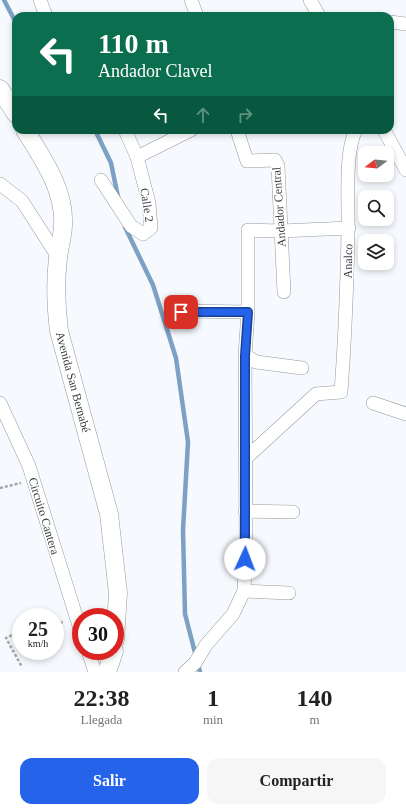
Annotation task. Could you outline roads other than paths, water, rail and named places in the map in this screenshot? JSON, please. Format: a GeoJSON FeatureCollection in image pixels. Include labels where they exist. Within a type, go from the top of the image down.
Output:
{"type":"FeatureCollection","features":[{"type":"Feature","properties":{"kind":"main road"},"geometry":{"type":"LineString","coordinates":[[0,89],[12,108]]}},
{"type":"Feature","properties":{"kind":"main road","name":"Avenida San Bernabé"},"geometry":{"type":"LineString","coordinates":[[28,134],[50,170],[60,200],[63,225],[58,257],[56,298],[59,331],[109,514],[118,593],[117,608]]}},
{"type":"Feature","properties":{"kind":"main road"},"geometry":{"type":"LineString","coordinates":[[107,672],[111,660]]}},
{"type":"Feature","properties":{"kind":"street"},"geometry":{"type":"LineString","coordinates":[[40,0],[44,12]]}},
{"type":"Feature","properties":{"kind":"street"},"geometry":{"type":"LineString","coordinates":[[310,0],[317,12]]}},
{"type":"Feature","properties":{"kind":"street"},"geometry":{"type":"LineString","coordinates":[[194,1],[196,12]]}},
{"type":"Feature","properties":{"kind":"street"},"geometry":{"type":"LineString","coordinates":[[394,22],[406,24]]}},
{"type":"Feature","properties":{"kind":"street","name":"Calle 2"},"geometry":{"type":"LineString","coordinates":[[104,185],[132,226],[143,234],[151,228],[149,203],[137,157],[127,134]]}},
{"type":"Feature","properties":{"kind":"street"},"geometry":{"type":"LineString","coordinates":[[137,157],[182,134]]}},
{"type":"Feature","properties":{"kind":"street","name":"Andador Central"},"geometry":{"type":"LineString","coordinates":[[239,134],[247,161],[275,160],[278,166],[284,292]]}},
{"type":"Feature","properties":{"kind":"street","name":"Analco"},"geometry":{"type":"LineString","coordinates":[[246,458],[316,394],[341,392],[347,311],[349,162],[354,134]]}},
{"type":"Feature","properties":{"kind":"street"},"geometry":{"type":"LineString","coordinates":[[386,134],[406,170]]}},
{"type":"Feature","properties":{"kind":"street"},"geometry":{"type":"LineString","coordinates":[[0,184],[22,201],[58,257]]}},
{"type":"Feature","properties":{"kind":"street"},"geometry":{"type":"LineString","coordinates":[[185,672],[195,663],[206,645],[233,614],[244,591],[246,544],[245,356],[248,312],[248,230],[281,231],[349,228]]}},
{"type":"Feature","properties":{"kind":"street"},"geometry":{"type":"LineString","coordinates":[[181,312],[248,312]]}},
{"type":"Feature","properties":{"kind":"street"},"geometry":{"type":"LineString","coordinates":[[245,356],[256,362],[302,368]]}},
{"type":"Feature","properties":{"kind":"street","name":"Circuito Cantera"},"geometry":{"type":"LineString","coordinates":[[0,403],[29,466],[73,608]]}},
{"type":"Feature","properties":{"kind":"street"},"geometry":{"type":"LineString","coordinates":[[373,403],[406,414]]}},
{"type":"Feature","properties":{"kind":"street"},"geometry":{"type":"LineString","coordinates":[[245,512],[293,512]]}},
{"type":"Feature","properties":{"kind":"street"},"geometry":{"type":"LineString","coordinates":[[244,591],[289,592]]}},
{"type":"Feature","properties":{"kind":"street"},"geometry":{"type":"LineString","coordinates":[[91,660],[96,672]]}},
{"type":"Feature","properties":{"kind":"waterway"},"geometry":{"type":"LineString","coordinates":[[4,0],[12,15]]}},
{"type":"Feature","properties":{"kind":"waterway"},"geometry":{"type":"LineString","coordinates":[[97,134],[111,163],[118,197]]}},
{"type":"Feature","properties":{"kind":"waterway"},"geometry":{"type":"LineString","coordinates":[[125,227],[153,285],[176,358],[188,442],[183,530],[185,614],[200,672]]}}]}
